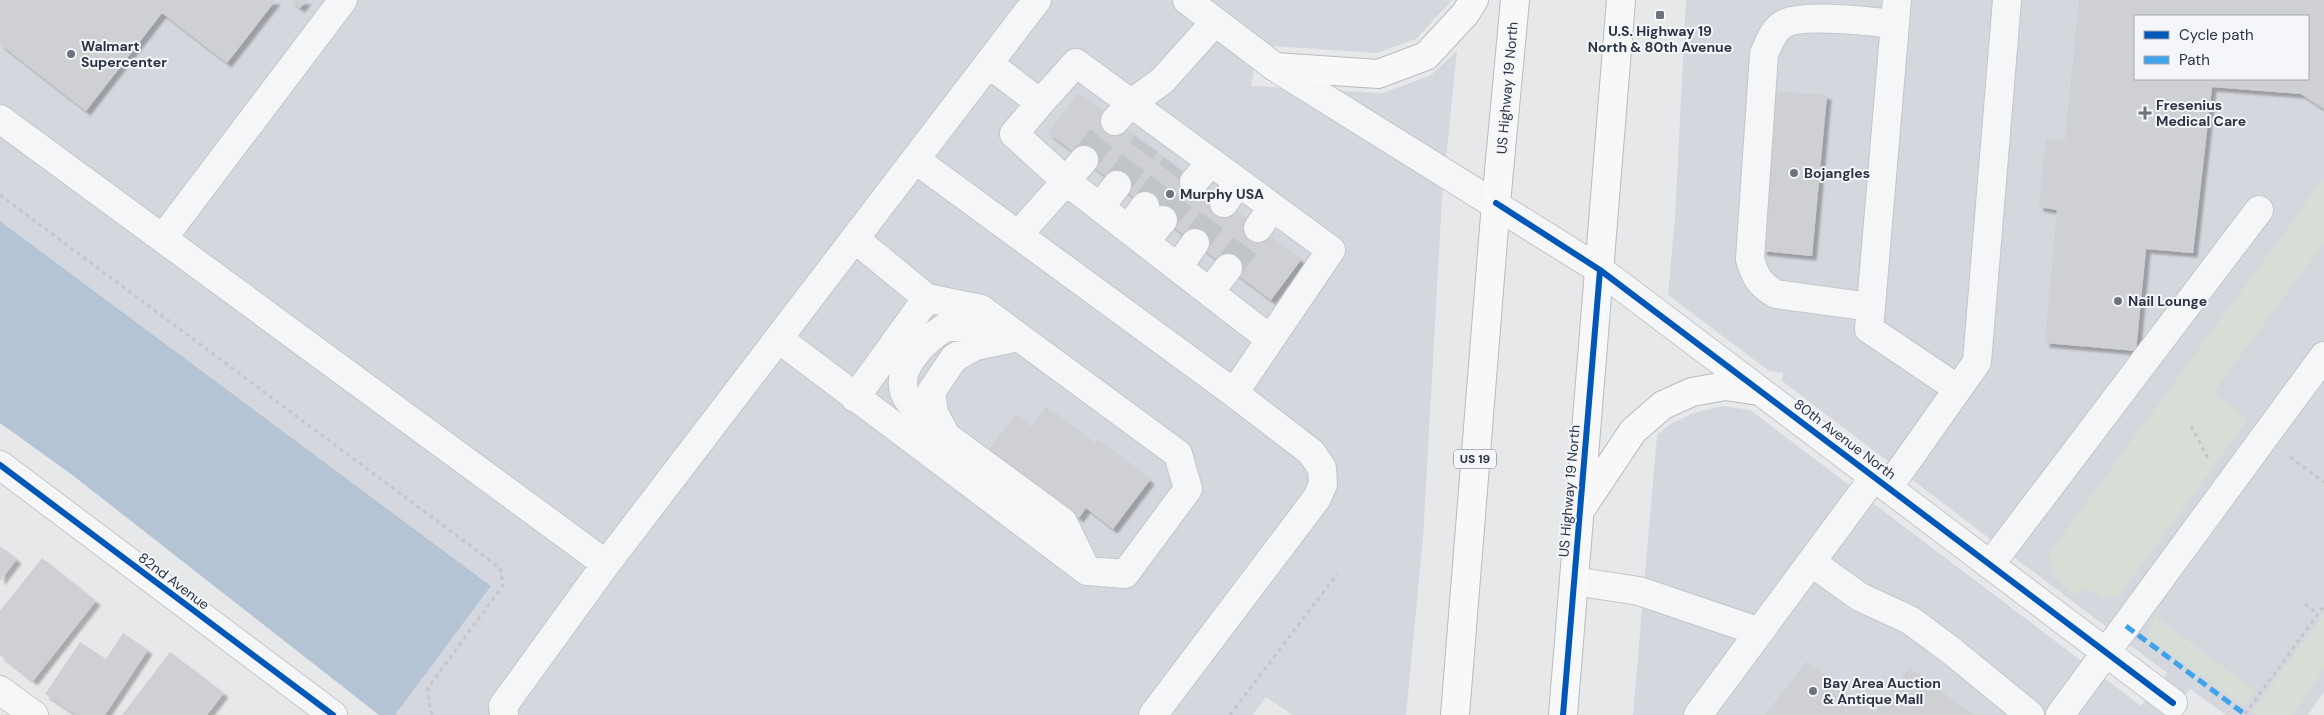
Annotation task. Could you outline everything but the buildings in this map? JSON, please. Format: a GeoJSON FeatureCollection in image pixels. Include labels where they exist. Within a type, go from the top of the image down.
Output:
{"type":"FeatureCollection","features":[{"type":"Feature","properties":{"kind":"highway"},"geometry":{"type":"LineString","coordinates":[[1274,67],[1378,74],[1426,56],[1465,14],[1474,0]]}},
{"type":"Feature","properties":{"kind":"highway","name":"US Highway 19 North"},"geometry":{"type":"LineString","coordinates":[[1455,715],[1496,203],[1515,0]]}},
{"type":"Feature","properties":{"kind":"highway","name":"US Highway 19 North"},"geometry":{"type":"LineString","coordinates":[[1563,715],[1621,0]]}},
{"type":"Feature","properties":{"kind":"highway"},"geometry":{"type":"LineString","coordinates":[[1580,510],[1633,431],[1663,405],[1692,392],[1725,386],[1759,390]]}},
{"type":"Feature","properties":{"kind":"street"},"geometry":{"type":"LineString","coordinates":[[163,238],[343,0]]}},
{"type":"Feature","properties":{"kind":"street"},"geometry":{"type":"LineString","coordinates":[[504,715],[503,706],[606,564],[1038,0]]}},
{"type":"Feature","properties":{"kind":"street","name":"80th Avenue North"},"geometry":{"type":"LineString","coordinates":[[1187,0],[1274,67],[1496,203],[1600,270],[2173,703]]}},
{"type":"Feature","properties":{"kind":"street"},"geometry":{"type":"LineString","coordinates":[[1698,715],[1811,562],[1881,482],[1958,389],[1977,362],[2007,0]]}},
{"type":"Feature","properties":{"kind":"street"},"geometry":{"type":"LineString","coordinates":[[1871,307],[1776,294],[1763,287],[1755,277],[1750,259],[1764,54],[1773,33],[1784,23],[1800,18],[1896,12],[1870,328],[1958,389]]}},
{"type":"Feature","properties":{"kind":"street"},"geometry":{"type":"LineString","coordinates":[[1123,112],[1162,81],[1216,22]]}},
{"type":"Feature","properties":{"kind":"street"},"geometry":{"type":"LineString","coordinates":[[1234,393],[1331,250],[1265,218],[1123,112],[1076,63],[1014,134],[1066,181],[1270,339]]}},
{"type":"Feature","properties":{"kind":"street"},"geometry":{"type":"LineString","coordinates":[[989,64],[1040,103]]}},
{"type":"Feature","properties":{"kind":"street"},"geometry":{"type":"LineString","coordinates":[[0,119],[606,564]]}},
{"type":"Feature","properties":{"kind":"street"},"geometry":{"type":"LineString","coordinates":[[916,160],[1234,393],[1318,460],[1323,476],[1321,492],[1152,715]]}},
{"type":"Feature","properties":{"kind":"street"},"geometry":{"type":"LineString","coordinates":[[1018,235],[1084,160]]}},
{"type":"Feature","properties":{"kind":"street"},"geometry":{"type":"LineString","coordinates":[[1100,207],[1117,185]]}},
{"type":"Feature","properties":{"kind":"street"},"geometry":{"type":"LineString","coordinates":[[1990,565],[2259,210]]}},
{"type":"Feature","properties":{"kind":"street"},"geometry":{"type":"LineString","coordinates":[[1136,235],[1154,213]]}},
{"type":"Feature","properties":{"kind":"street"},"geometry":{"type":"LineString","coordinates":[[779,339],[855,398],[1088,571],[1125,574],[1188,489],[1178,454],[981,309],[927,298],[854,239]]}},
{"type":"Feature","properties":{"kind":"street"},"geometry":{"type":"LineString","coordinates":[[1178,268],[1196,244]]}},
{"type":"Feature","properties":{"kind":"street"},"geometry":{"type":"LineString","coordinates":[[1210,292],[1228,268]]}},
{"type":"Feature","properties":{"kind":"street"},"geometry":{"type":"LineString","coordinates":[[855,398],[927,298]]}},
{"type":"Feature","properties":{"kind":"street"},"geometry":{"type":"LineString","coordinates":[[1019,337],[976,346],[954,358],[931,392],[934,413],[946,436],[1063,522],[1088,571]]}},
{"type":"Feature","properties":{"kind":"street"},"geometry":{"type":"LineString","coordinates":[[2060,715],[2324,356]]}},
{"type":"Feature","properties":{"kind":"street","name":"82nd Avenue"},"geometry":{"type":"LineString","coordinates":[[0,465],[333,715]]}},
{"type":"Feature","properties":{"kind":"street"},"geometry":{"type":"LineString","coordinates":[[1811,562],[1860,597],[1910,620],[1953,652],[2030,715]]}},
{"type":"Feature","properties":{"kind":"street"},"geometry":{"type":"LineString","coordinates":[[1574,581],[1639,591],[1760,632]]}},
{"type":"Feature","properties":{"kind":"street"},"geometry":{"type":"LineString","coordinates":[[0,690],[34,715]]}},
{"type":"Feature","properties":{"kind":"path"},"geometry":{"type":"LineString","coordinates":[[0,195],[500,568],[503,585],[428,688],[430,710],[433,715]]}},
{"type":"Feature","properties":{"kind":"path"},"geometry":{"type":"LineString","coordinates":[[2265,438],[2324,482]]}},
{"type":"Feature","properties":{"kind":"path"},"geometry":{"type":"LineString","coordinates":[[1230,715],[1337,574]]}},
{"type":"Feature","properties":{"kind":"path"},"geometry":{"type":"LineString","coordinates":[[2305,604],[2318,614]]}},
{"type":"Feature","properties":{"kind":"path"},"geometry":{"type":"LineString","coordinates":[[2245,714],[2324,606]]}},
{"type":"Feature","properties":{"kind":"shaded area"},"geometry":{"type":"Polygon","coordinates":[[[0,0],[1452,0],[1416,39],[1377,53],[1259,45],[1251,86],[1383,93],[1431,75],[1457,51],[1442,198],[1423,538],[1406,715],[1293,715],[1266,697],[1253,715],[395,715],[491,586],[0,221],[0,0]]]}},
{"type":"Feature","properties":{"kind":"shaded area"},"geometry":{"type":"Polygon","coordinates":[[[1686,0],[2324,0],[2324,692],[2308,715],[2226,715],[2190,689],[2171,715],[1633,715],[1657,435],[1672,423],[1696,412],[1723,406],[1750,410],[2141,706],[2167,673],[1782,381],[1783,373],[1769,371],[1668,295],[1675,218],[1686,0]]]}},
{"type":"Feature","properties":{"kind":"shaded area"},"geometry":{"type":"Polygon","coordinates":[[[2324,178],[2324,243],[2213,393],[2246,418],[2245,424],[2119,596],[2103,599],[2084,587],[2075,597],[2053,575],[2049,553],[2324,178]]]}},
{"type":"Feature","properties":{"kind":"shaded area"},"geometry":{"type":"Polygon","coordinates":[[[2324,614],[2324,668],[2293,715],[2256,715],[2252,712],[2324,614]]]}},
{"type":"Feature","properties":{"kind":"shaded area"},"geometry":{"type":"Polygon","coordinates":[[[2155,616],[2256,691],[2244,707],[2147,636],[2155,616]]]}},
{"type":"Feature","properties":{"kind":"water"},"geometry":{"type":"Polygon","coordinates":[[[0,221],[491,586],[395,715],[379,715],[71,474],[0,423],[0,221]]]}},
{"type":"Feature","properties":{"kind":"tunnel"},"geometry":{"type":"LineString","coordinates":[[1084,160],[1115,121]]}},
{"type":"Feature","properties":{"kind":"tunnel"},"geometry":{"type":"LineString","coordinates":[[1117,185],[1146,144]]}},
{"type":"Feature","properties":{"kind":"tunnel"},"geometry":{"type":"LineString","coordinates":[[1145,206],[1175,166]]}},
{"type":"Feature","properties":{"kind":"tunnel"},"geometry":{"type":"LineString","coordinates":[[1163,220],[1194,182]]}},
{"type":"Feature","properties":{"kind":"tunnel"},"geometry":{"type":"LineString","coordinates":[[1195,243],[1224,203]]}},
{"type":"Feature","properties":{"kind":"tunnel"},"geometry":{"type":"LineString","coordinates":[[1228,268],[1258,228]]}},
{"type":"Feature","properties":{"kind":"marked path"},"geometry":{"type":"LineString","coordinates":[[2126,626],[2246,715]]}},
{"type":"Feature","properties":{"kind":"cycle path"},"geometry":{"type":"LineString","coordinates":[[1496,203],[1600,270],[2173,703]]}},
{"type":"Feature","properties":{"kind":"cycle path"},"geometry":{"type":"LineString","coordinates":[[1563,715],[1600,270]]}},
{"type":"Feature","properties":{"kind":"cycle path"},"geometry":{"type":"LineString","coordinates":[[0,465],[333,715]]}},
{"type":"Feature","properties":{"kind":"place","name":"U.S. Highway 19 North & 80th Avenue"},"geometry":{"type":"Point","coordinates":[1660,15]}},
{"type":"Feature","properties":{"kind":"place","name":"Walmart Supercenter"},"geometry":{"type":"Point","coordinates":[71,54]}},
{"type":"Feature","properties":{"kind":"place","name":"Fresenius Medical Care"},"geometry":{"type":"Point","coordinates":[2145,113]}},
{"type":"Feature","properties":{"kind":"place","name":"Bojangles"},"geometry":{"type":"Point","coordinates":[1794,173]}},
{"type":"Feature","properties":{"kind":"place","name":"Murphy USA"},"geometry":{"type":"Point","coordinates":[1170,194]}},
{"type":"Feature","properties":{"kind":"place","name":"Nail Lounge"},"geometry":{"type":"Point","coordinates":[2118,301]}},
{"type":"Feature","properties":{"kind":"place","name":"Bay Area Auction & Antique Mall"},"geometry":{"type":"Point","coordinates":[1813,691]}}]}
